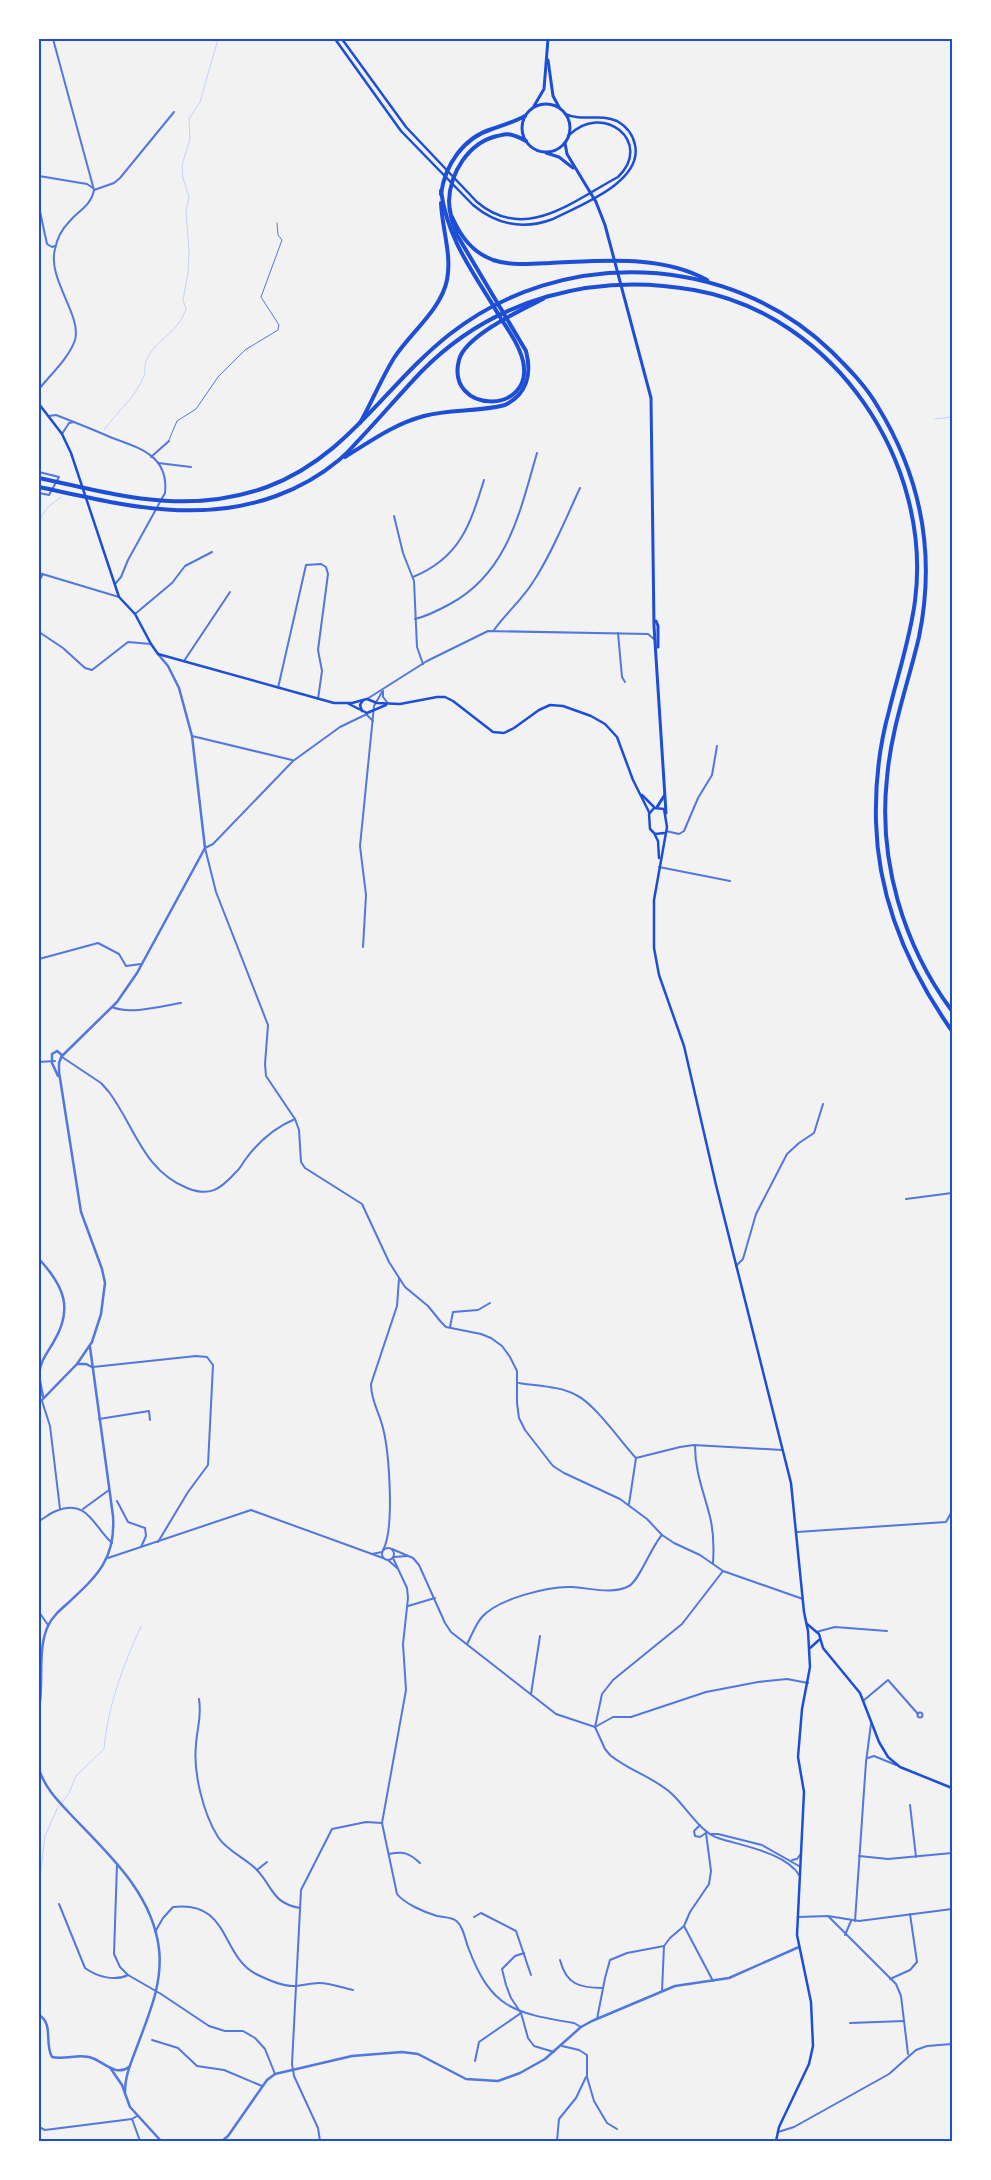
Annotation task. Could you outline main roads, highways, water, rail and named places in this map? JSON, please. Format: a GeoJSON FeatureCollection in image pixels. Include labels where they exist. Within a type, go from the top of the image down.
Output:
{"type":"FeatureCollection","features":[{"type":"Feature","properties":{"kind":"highway"},"geometry":{"type":"LineString","coordinates":[[357,428],[394,359],[408,338],[434,307],[443,292],[447,279],[448,264],[441,210],[441,191],[450,165],[466,144],[476,136],[490,129],[513,123],[525,116]]}},
{"type":"Feature","properties":{"kind":"highway"},"geometry":{"type":"LineString","coordinates":[[39,487],[155,510],[197,511],[236,506],[276,496],[309,480],[388,429],[405,422],[425,415],[495,408],[513,401],[524,388],[528,378],[529,364],[526,352],[512,332],[457,236],[450,213],[450,190],[462,160],[471,150],[492,137],[512,134],[526,141]]}},
{"type":"Feature","properties":{"kind":"highway"},"geometry":{"type":"LineString","coordinates":[[441,191],[444,214],[454,239],[490,295]]}},
{"type":"Feature","properties":{"kind":"highway"},"geometry":{"type":"LineString","coordinates":[[450,213],[464,239],[477,251],[495,261],[521,264],[631,261],[662,265],[702,276],[711,282]]}},
{"type":"Feature","properties":{"kind":"highway"},"geometry":{"type":"LineString","coordinates":[[39,478],[156,501],[196,502],[234,497],[271,485],[301,471],[331,451],[357,428],[418,362],[452,333],[485,310],[528,291],[570,279],[603,273],[636,272],[711,282],[746,295],[775,309],[822,343],[854,374],[873,398],[890,426],[913,479],[922,518],[926,551],[924,603],[918,639],[892,741],[885,792],[885,828],[889,863],[895,889],[910,936],[928,973],[952,1011]]}},
{"type":"Feature","properties":{"kind":"highway"},"geometry":{"type":"LineString","coordinates":[[340,460],[423,371],[456,341],[492,318],[531,300],[571,289],[604,284],[637,283],[668,285],[704,292],[738,303],[770,318],[816,350],[846,380],[882,430],[904,483],[913,519],[917,581],[915,602],[909,635],[881,747],[876,784],[877,838],[885,889],[898,933],[924,988],[952,1031]]}},
{"type":"Feature","properties":{"kind":"highway"},"geometry":{"type":"LineString","coordinates":[[512,332],[523,364],[522,378],[519,385],[511,396],[499,402],[478,400],[465,390],[458,376],[458,361],[464,349],[469,343],[500,323],[547,297]]}},
{"type":"Feature","properties":{"kind":"main road"},"geometry":{"type":"LineString","coordinates":[[335,39],[401,131],[472,205],[501,222],[532,225],[553,219],[622,181],[632,169],[636,152],[635,144],[631,134],[620,123],[604,117],[576,118],[565,114]]}},
{"type":"Feature","properties":{"kind":"main road"},"geometry":{"type":"LineString","coordinates":[[342,39],[406,127],[477,202],[501,216],[528,220],[548,215],[618,177],[626,168],[629,161],[629,147],[624,134],[612,125],[605,122],[586,124],[575,129],[568,136]]}},
{"type":"Feature","properties":{"kind":"main road"},"geometry":{"type":"LineString","coordinates":[[548,39],[544,89],[539,100],[525,116],[522,132],[526,141],[536,150],[559,157],[575,170]]}},
{"type":"Feature","properties":{"kind":"main road"},"geometry":{"type":"LineString","coordinates":[[547,52],[553,96],[569,121],[568,136],[565,143],[567,154],[596,202],[605,225],[648,380],[653,412],[654,626],[657,652]]}},
{"type":"Feature","properties":{"kind":"main road"},"geometry":{"type":"LineString","coordinates":[[530,110],[544,104],[559,108]]}},
{"type":"Feature","properties":{"kind":"main road"},"geometry":{"type":"LineString","coordinates":[[543,152],[551,151],[565,143]]}},
{"type":"Feature","properties":{"kind":"main road"},"geometry":{"type":"LineString","coordinates":[[39,404],[62,434],[71,453],[119,597],[135,614],[150,644],[158,654],[318,699],[351,705],[366,713]]}},
{"type":"Feature","properties":{"kind":"main road"},"geometry":{"type":"LineString","coordinates":[[655,620],[658,626],[657,652],[666,813],[665,832],[654,900],[654,948],[657,966],[684,1046],[736,1266],[794,1495],[808,1637],[808,1683],[802,1709],[798,1757],[804,1792],[798,1917],[799,1947],[811,2002],[813,2046],[809,2064],[778,2132],[776,2141]]}},
{"type":"Feature","properties":{"kind":"main road"},"geometry":{"type":"LineString","coordinates":[[342,703],[371,700],[390,704],[409,703],[437,697],[445,698],[454,701],[493,732],[504,733],[550,705],[562,706],[591,716],[604,724],[617,737],[649,814],[650,829],[658,842],[659,867]]}},
{"type":"Feature","properties":{"kind":"main road"},"geometry":{"type":"LineString","coordinates":[[365,700],[360,705],[366,713]]}},
{"type":"Feature","properties":{"kind":"main road"},"geometry":{"type":"LineString","coordinates":[[371,700],[374,709]]}},
{"type":"Feature","properties":{"kind":"main road"},"geometry":{"type":"LineString","coordinates":[[366,713],[390,704]]}},
{"type":"Feature","properties":{"kind":"main road"},"geometry":{"type":"LineString","coordinates":[[639,792],[655,807],[664,809],[666,813]]}},
{"type":"Feature","properties":{"kind":"main road"},"geometry":{"type":"LineString","coordinates":[[649,814],[665,795]]}},
{"type":"Feature","properties":{"kind":"main road"},"geometry":{"type":"LineString","coordinates":[[655,835],[665,832]]}},
{"type":"Feature","properties":{"kind":"main road"},"geometry":{"type":"LineString","coordinates":[[805,1618],[810,1628],[816,1632],[823,1648],[856,1687],[879,1742],[887,1755],[900,1767],[952,1788]]}},
{"type":"Feature","properties":{"kind":"main road"},"geometry":{"type":"LineString","coordinates":[[808,1637],[812,1631],[816,1632]]}},
{"type":"Feature","properties":{"kind":"main road"},"geometry":{"type":"LineString","coordinates":[[808,1637],[823,1648]]}},
{"type":"Feature","properties":{"kind":"main road"},"geometry":{"type":"LineString","coordinates":[[809,1652],[819,1638]]}},
{"type":"Feature","properties":{"kind":"waterway"},"geometry":{"type":"LineString","coordinates":[[104,430],[141,384],[145,374],[146,361],[150,353],[178,325],[186,309],[183,300],[188,273],[189,252],[186,211],[189,197],[183,178],[182,165],[190,139],[189,119],[200,102],[218,39]]}},
{"type":"Feature","properties":{"kind":"waterway"},"geometry":{"type":"LineString","coordinates":[[935,419],[952,417]]}},
{"type":"Feature","properties":{"kind":"waterway"},"geometry":{"type":"LineString","coordinates":[[39,520],[48,507],[61,497]]}},
{"type":"Feature","properties":{"kind":"waterway"},"geometry":{"type":"LineString","coordinates":[[39,1886],[45,1836],[57,1809],[69,1793],[76,1776],[104,1749],[109,1717],[117,1686],[141,1626]]}}]}
